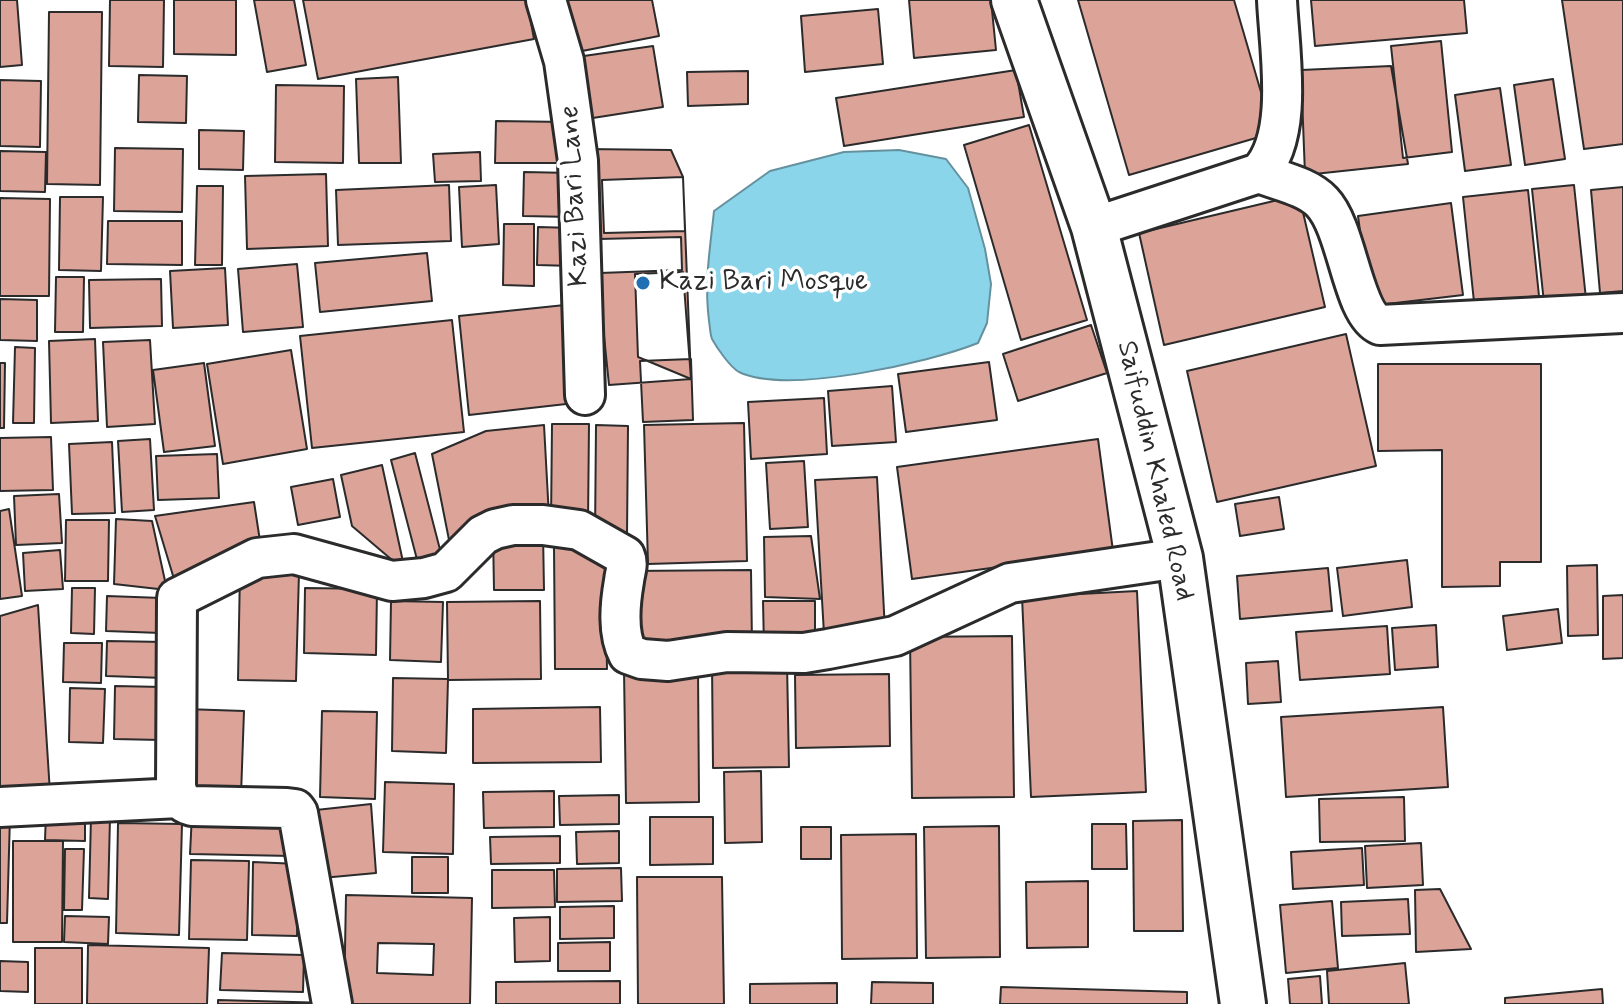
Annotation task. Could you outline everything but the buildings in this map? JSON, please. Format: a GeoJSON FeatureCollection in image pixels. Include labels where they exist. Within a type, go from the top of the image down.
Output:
{"type":"FeatureCollection","features":[{"type":"Feature","properties":{"kind":"main road","name":"Saifuddin Khaled Road"},"geometry":{"type":"LineString","coordinates":[[1014,0],[1094,227],[1180,558],[1243,1004]]}},
{"type":"Feature","properties":{"kind":"street","name":"Kazi Bari Lane"},"geometry":{"type":"LineString","coordinates":[[546,0],[564,61],[578,161],[585,395]]}},
{"type":"Feature","properties":{"kind":"street"},"geometry":{"type":"LineString","coordinates":[[1094,227],[1259,173],[1270,163],[1282,110],[1277,0]]}},
{"type":"Feature","properties":{"kind":"street"},"geometry":{"type":"LineString","coordinates":[[1259,173],[1303,190],[1322,202],[1339,232],[1366,315],[1380,325],[1623,313]]}},
{"type":"Feature","properties":{"kind":"street"},"geometry":{"type":"LineString","coordinates":[[332,1004],[298,813],[295,809],[287,808],[192,806],[179,798],[176,787],[177,598],[257,558],[294,554],[392,581],[446,572],[483,535],[495,529],[513,525],[543,525],[579,530],[615,549],[627,561],[620,627],[628,654],[642,659],[668,661],[727,652],[804,653],[895,636],[1010,583],[1180,558]]}},
{"type":"Feature","properties":{"kind":"street"},"geometry":{"type":"LineString","coordinates":[[0,807],[179,798]]}},
{"type":"Feature","properties":{"kind":"water"},"geometry":{"type":"Polygon","coordinates":[[[899,150],[946,159],[968,188],[991,284],[987,323],[978,343],[893,367],[823,378],[761,378],[735,370],[710,332],[707,279],[714,211],[770,171],[844,152],[899,150]]]}},
{"type":"Feature","properties":{"kind":"place","name":"Kazi Bari Mosque"},"geometry":{"type":"Point","coordinates":[643,283]}}]}
